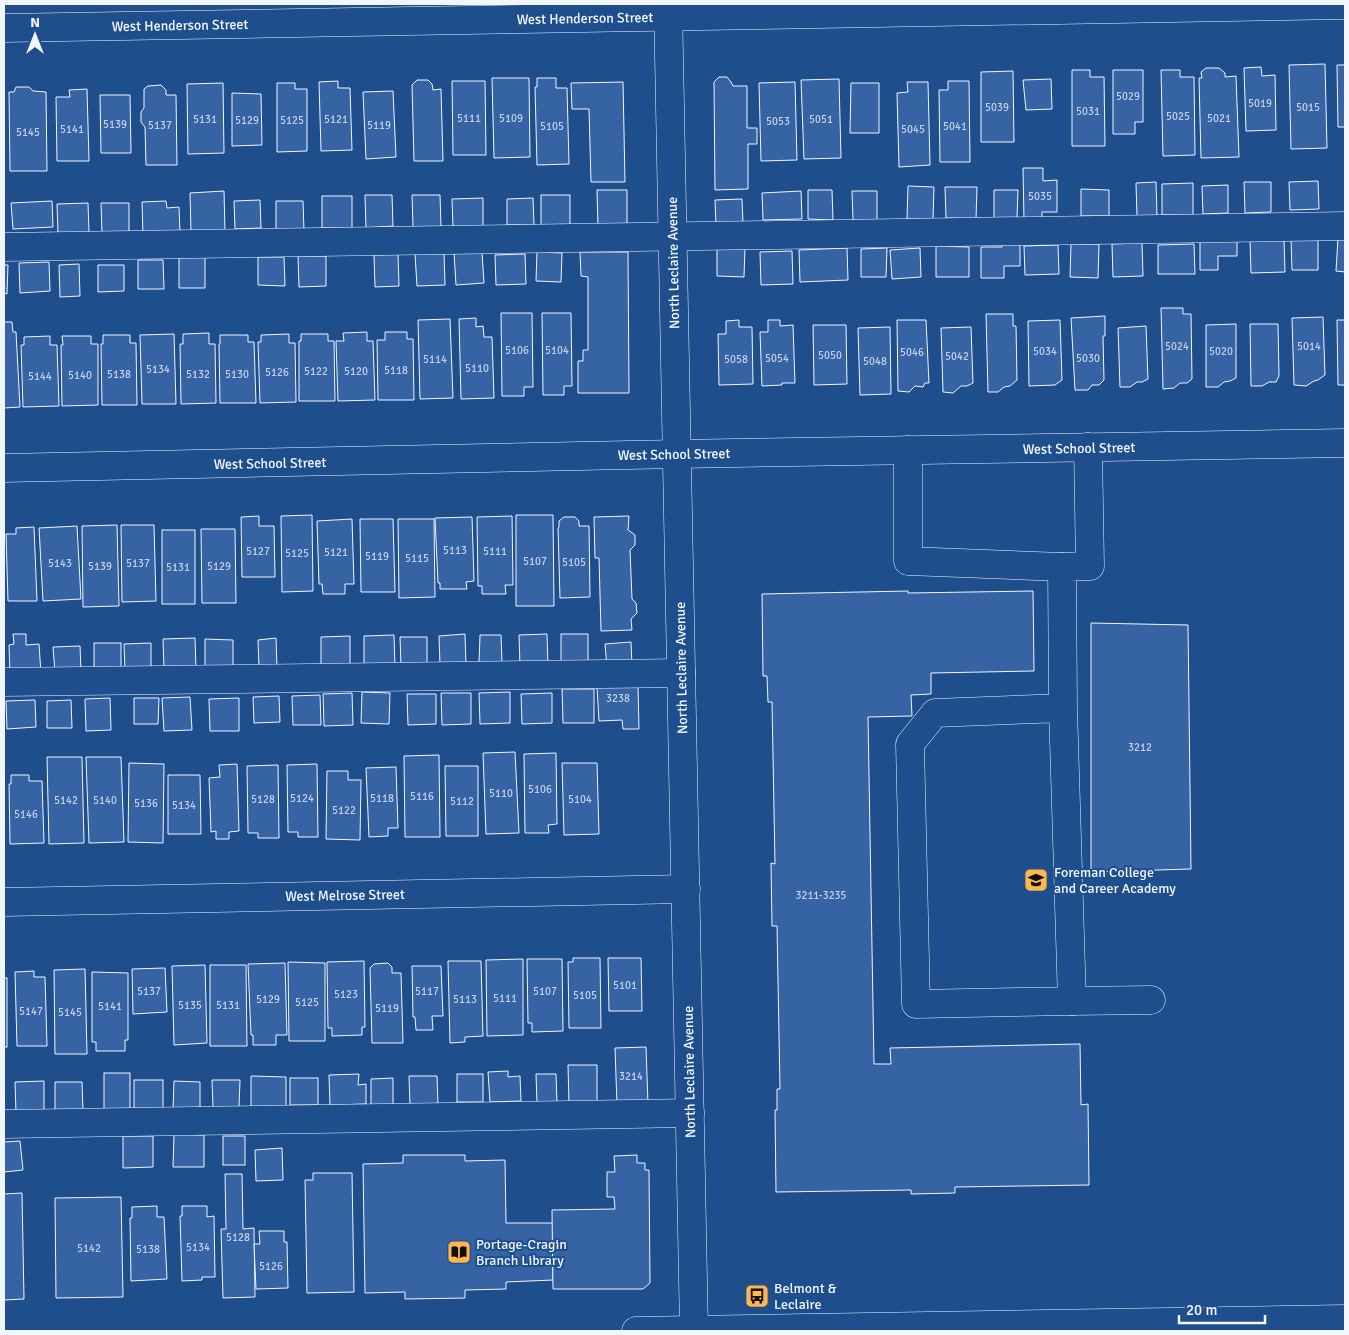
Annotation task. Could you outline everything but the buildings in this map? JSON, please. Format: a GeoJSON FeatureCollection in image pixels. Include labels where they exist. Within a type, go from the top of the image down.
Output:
{"type":"FeatureCollection","features":[{"type":"Feature","properties":{"kind":"street","name":"West Henderson Street"},"geometry":{"type":"LineString","coordinates":[[4,28],[668,10],[1345,5]]}},
{"type":"Feature","properties":{"kind":"street","name":"North Leclaire Avenue"},"geometry":{"type":"LineString","coordinates":[[668,10],[694,1331]]}},
{"type":"Feature","properties":{"kind":"street"},"geometry":{"type":"LineString","coordinates":[[4,247],[1345,226]]}},
{"type":"Feature","properties":{"kind":"street","name":"West School Street"},"geometry":{"type":"LineString","coordinates":[[4,468],[1345,443]]}},
{"type":"Feature","properties":{"kind":"street"},"geometry":{"type":"LineString","coordinates":[[908,450],[908,561],[1062,567],[1090,566],[1088,447]]}},
{"type":"Feature","properties":{"kind":"street"},"geometry":{"type":"LineString","coordinates":[[1062,567],[1063,708],[1072,1001]]}},
{"type":"Feature","properties":{"kind":"street"},"geometry":{"type":"LineString","coordinates":[[4,682],[681,673]]}},
{"type":"Feature","properties":{"kind":"street"},"geometry":{"type":"LineString","coordinates":[[1063,708],[935,713],[910,744],[916,1004],[1151,1000]]}},
{"type":"Feature","properties":{"kind":"street","name":"West Melrose Street"},"geometry":{"type":"LineString","coordinates":[[4,902],[686,889]]}},
{"type":"Feature","properties":{"kind":"street"},"geometry":{"type":"LineString","coordinates":[[4,1124],[690,1113]]}},
{"type":"Feature","properties":{"kind":"street"},"geometry":{"type":"LineString","coordinates":[[636,1331],[1345,1318]]}},
{"type":"Feature","properties":{"kind":"place","name":"Foreman College and Career Academy"},"geometry":{"type":"Point","coordinates":[1036,880]}},
{"type":"Feature","properties":{"kind":"place","name":"Portage-Cragin Branch Library"},"geometry":{"type":"Point","coordinates":[459,1252]}},
{"type":"Feature","properties":{"kind":"place","name":"Belmont & Leclaire"},"geometry":{"type":"Point","coordinates":[757,1296]}}]}
